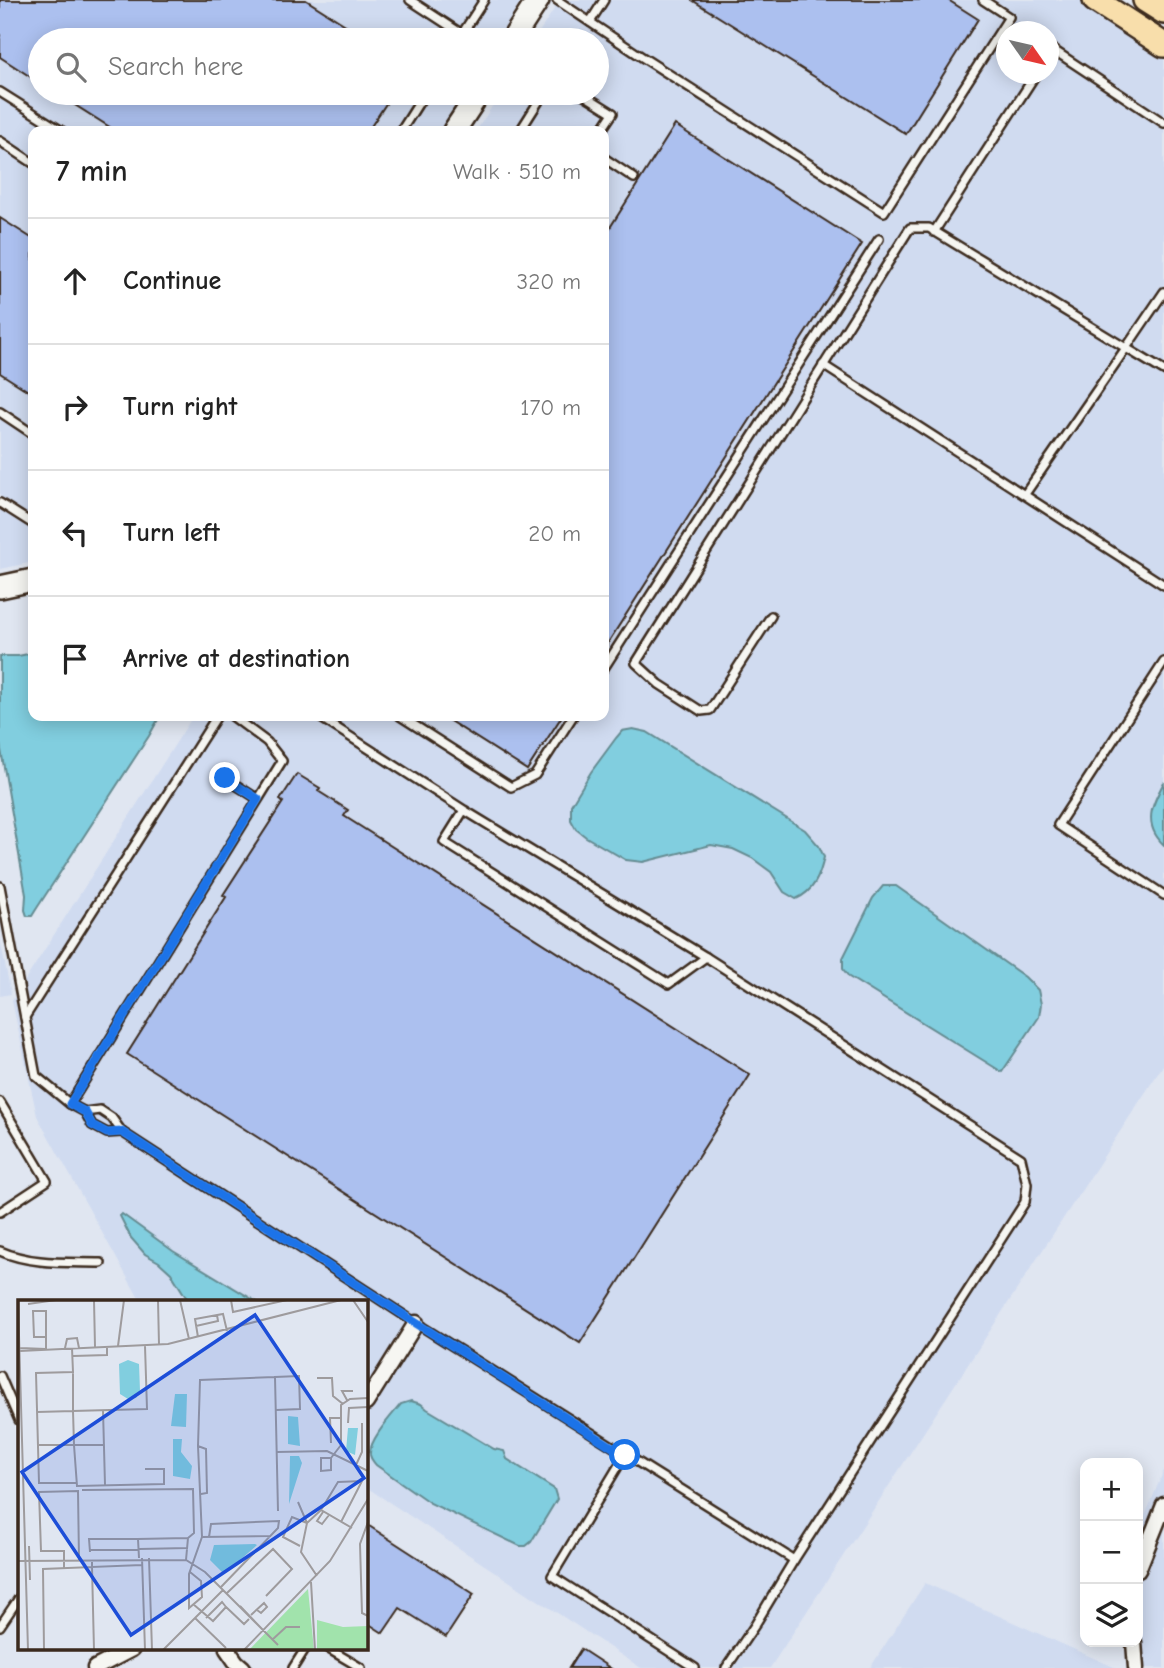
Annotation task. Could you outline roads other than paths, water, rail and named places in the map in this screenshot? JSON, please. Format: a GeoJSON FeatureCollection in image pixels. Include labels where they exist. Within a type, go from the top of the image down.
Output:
{"type":"FeatureCollection","features":[{"type":"Feature","properties":{"kind":"main road"},"geometry":{"type":"LineString","coordinates":[[1095,0],[1164,45]]}},
{"type":"Feature","properties":{"kind":"main road"},"geometry":{"type":"LineString","coordinates":[[1145,0],[1164,12]]}},
{"type":"Feature","properties":{"kind":"street"},"geometry":{"type":"LineString","coordinates":[[520,28],[538,0]]}},
{"type":"Feature","properties":{"kind":"street"},"geometry":{"type":"LineString","coordinates":[[457,126],[471,105]]}},
{"type":"Feature","properties":{"kind":"street"},"geometry":{"type":"LineString","coordinates":[[0,587],[28,581]]}},
{"type":"Feature","properties":{"kind":"street"},"geometry":{"type":"LineString","coordinates":[[368,1400],[416,1323]]}},
{"type":"Feature","properties":{"kind":"street"},"geometry":{"type":"LineString","coordinates":[[1143,1558],[1164,1505]]}},
{"type":"Feature","properties":{"kind":"street"},"geometry":{"type":"LineString","coordinates":[[1134,1647],[1136,1668]]}},
{"type":"Feature","properties":{"kind":"street"},"geometry":{"type":"LineString","coordinates":[[96,1668],[130,1650]]}},
{"type":"Feature","properties":{"kind":"street"},"geometry":{"type":"LineString","coordinates":[[228,1650],[243,1668]]}},
{"type":"Feature","properties":{"kind":"lane"},"geometry":{"type":"LineString","coordinates":[[410,0],[448,28]]}},
{"type":"Feature","properties":{"kind":"lane"},"geometry":{"type":"LineString","coordinates":[[466,28],[484,0]]}},
{"type":"Feature","properties":{"kind":"lane"},"geometry":{"type":"LineString","coordinates":[[557,0],[599,28]]}},
{"type":"Feature","properties":{"kind":"lane"},"geometry":{"type":"LineString","coordinates":[[590,22],[604,0]]}},
{"type":"Feature","properties":{"kind":"lane"},"geometry":{"type":"LineString","coordinates":[[609,35],[884,212],[1009,17],[983,0]]}},
{"type":"Feature","properties":{"kind":"lane"},"geometry":{"type":"LineString","coordinates":[[1059,54],[1164,123]]}},
{"type":"Feature","properties":{"kind":"lane"},"geometry":{"type":"LineString","coordinates":[[934,232],[1030,84]]}},
{"type":"Feature","properties":{"kind":"lane"},"geometry":{"type":"LineString","coordinates":[[0,92],[54,126]]}},
{"type":"Feature","properties":{"kind":"lane"},"geometry":{"type":"LineString","coordinates":[[404,126],[417,105]]}},
{"type":"Feature","properties":{"kind":"lane"},"geometry":{"type":"LineString","coordinates":[[523,126],[536,105]]}},
{"type":"Feature","properties":{"kind":"lane"},"geometry":{"type":"LineString","coordinates":[[600,105],[613,113],[604,126]]}},
{"type":"Feature","properties":{"kind":"lane"},"geometry":{"type":"LineString","coordinates":[[0,141],[28,160]]}},
{"type":"Feature","properties":{"kind":"lane"},"geometry":{"type":"LineString","coordinates":[[609,161],[634,178]]}},
{"type":"Feature","properties":{"kind":"lane"},"geometry":{"type":"LineString","coordinates":[[771,616],[710,710],[701,711],[659,684],[636,663],[910,228],[929,228],[1164,371]]}},
{"type":"Feature","properties":{"kind":"lane"},"geometry":{"type":"LineString","coordinates":[[609,659],[879,239]]}},
{"type":"Feature","properties":{"kind":"lane"},"geometry":{"type":"LineString","coordinates":[[1025,494],[1164,292]]}},
{"type":"Feature","properties":{"kind":"lane"},"geometry":{"type":"LineString","coordinates":[[823,365],[1164,585]]}},
{"type":"Feature","properties":{"kind":"lane"},"geometry":{"type":"LineString","coordinates":[[0,412],[28,431]]}},
{"type":"Feature","properties":{"kind":"lane"},"geometry":{"type":"LineString","coordinates":[[0,503],[28,521]]}},
{"type":"Feature","properties":{"kind":"lane"},"geometry":{"type":"LineString","coordinates":[[1164,662],[1058,825],[1164,895]]}},
{"type":"Feature","properties":{"kind":"lane"},"geometry":{"type":"LineString","coordinates":[[25,1017],[214,721]]}},
{"type":"Feature","properties":{"kind":"lane"},"geometry":{"type":"LineString","coordinates":[[70,1104],[282,761],[267,742],[239,721]]}},
{"type":"Feature","properties":{"kind":"lane"},"geometry":{"type":"LineString","coordinates":[[326,721],[464,810],[706,957],[1021,1158],[1027,1184],[1025,1202],[726,1668]]}},
{"type":"Feature","properties":{"kind":"lane"},"geometry":{"type":"LineString","coordinates":[[408,721],[511,788],[535,775],[570,721]]}},
{"type":"Feature","properties":{"kind":"lane"},"geometry":{"type":"LineString","coordinates":[[225,778],[258,799]]}},
{"type":"Feature","properties":{"kind":"lane"},"geometry":{"type":"LineString","coordinates":[[464,810],[444,842],[669,984],[706,957]]}},
{"type":"Feature","properties":{"kind":"lane"},"geometry":{"type":"LineString","coordinates":[[0,886],[36,1076],[70,1104],[85,1112],[92,1125],[107,1133],[122,1132]]}},
{"type":"Feature","properties":{"kind":"lane"},"geometry":{"type":"LineString","coordinates":[[0,1101],[47,1181],[0,1212]]}},
{"type":"Feature","properties":{"kind":"lane"},"geometry":{"type":"LineString","coordinates":[[85,1112],[100,1110],[112,1118],[122,1132],[416,1323],[794,1560]]}},
{"type":"Feature","properties":{"kind":"lane"},"geometry":{"type":"LineString","coordinates":[[0,1251],[10,1256],[40,1262],[101,1263]]}},
{"type":"Feature","properties":{"kind":"lane"},"geometry":{"type":"LineString","coordinates":[[0,1377],[18,1418]]}},
{"type":"Feature","properties":{"kind":"lane"},"geometry":{"type":"LineString","coordinates":[[625,1455],[552,1576],[695,1668]]}},
{"type":"Feature","properties":{"kind":"lane"},"geometry":{"type":"LineString","coordinates":[[0,1626],[18,1599]]}},
{"type":"Feature","properties":{"kind":"lane"},"geometry":{"type":"LineString","coordinates":[[293,1668],[304,1650]]}},
{"type":"Feature","properties":{"kind":"lane"},"geometry":{"type":"LineString","coordinates":[[331,1650],[361,1668]]}},
{"type":"Feature","properties":{"kind":"water"},"geometry":{"type":"Polygon","coordinates":[[[28,654],[28,721],[157,721],[32,916],[27,916],[25,910],[26,895],[0,744],[0,656],[28,654]]]}},
{"type":"Feature","properties":{"kind":"water"},"geometry":{"type":"Polygon","coordinates":[[[633,729],[647,732],[805,830],[819,846],[824,857],[812,887],[796,899],[784,892],[771,872],[752,858],[733,849],[711,845],[643,862],[626,860],[576,829],[571,820],[571,805],[616,738],[622,731],[633,729]]]}},
{"type":"Feature","properties":{"kind":"water"},"geometry":{"type":"Polygon","coordinates":[[[1164,782],[1164,845],[1153,830],[1151,814],[1164,782]]]}},
{"type":"Feature","properties":{"kind":"water"},"geometry":{"type":"Polygon","coordinates":[[[883,886],[896,886],[1025,977],[1038,990],[1041,1004],[1039,1017],[1002,1072],[849,977],[843,969],[843,958],[873,898],[883,886]]]}},
{"type":"Feature","properties":{"kind":"water"},"geometry":{"type":"Polygon","coordinates":[[[122,1214],[173,1251],[254,1300],[188,1300],[171,1273],[145,1254],[131,1238],[120,1216],[122,1214]]]}},
{"type":"Feature","properties":{"kind":"water"},"geometry":{"type":"Polygon","coordinates":[[[411,1401],[421,1404],[494,1449],[504,1451],[507,1459],[554,1489],[557,1499],[531,1542],[520,1546],[430,1503],[376,1465],[370,1455],[373,1443],[401,1404],[411,1401]]]}}]}
